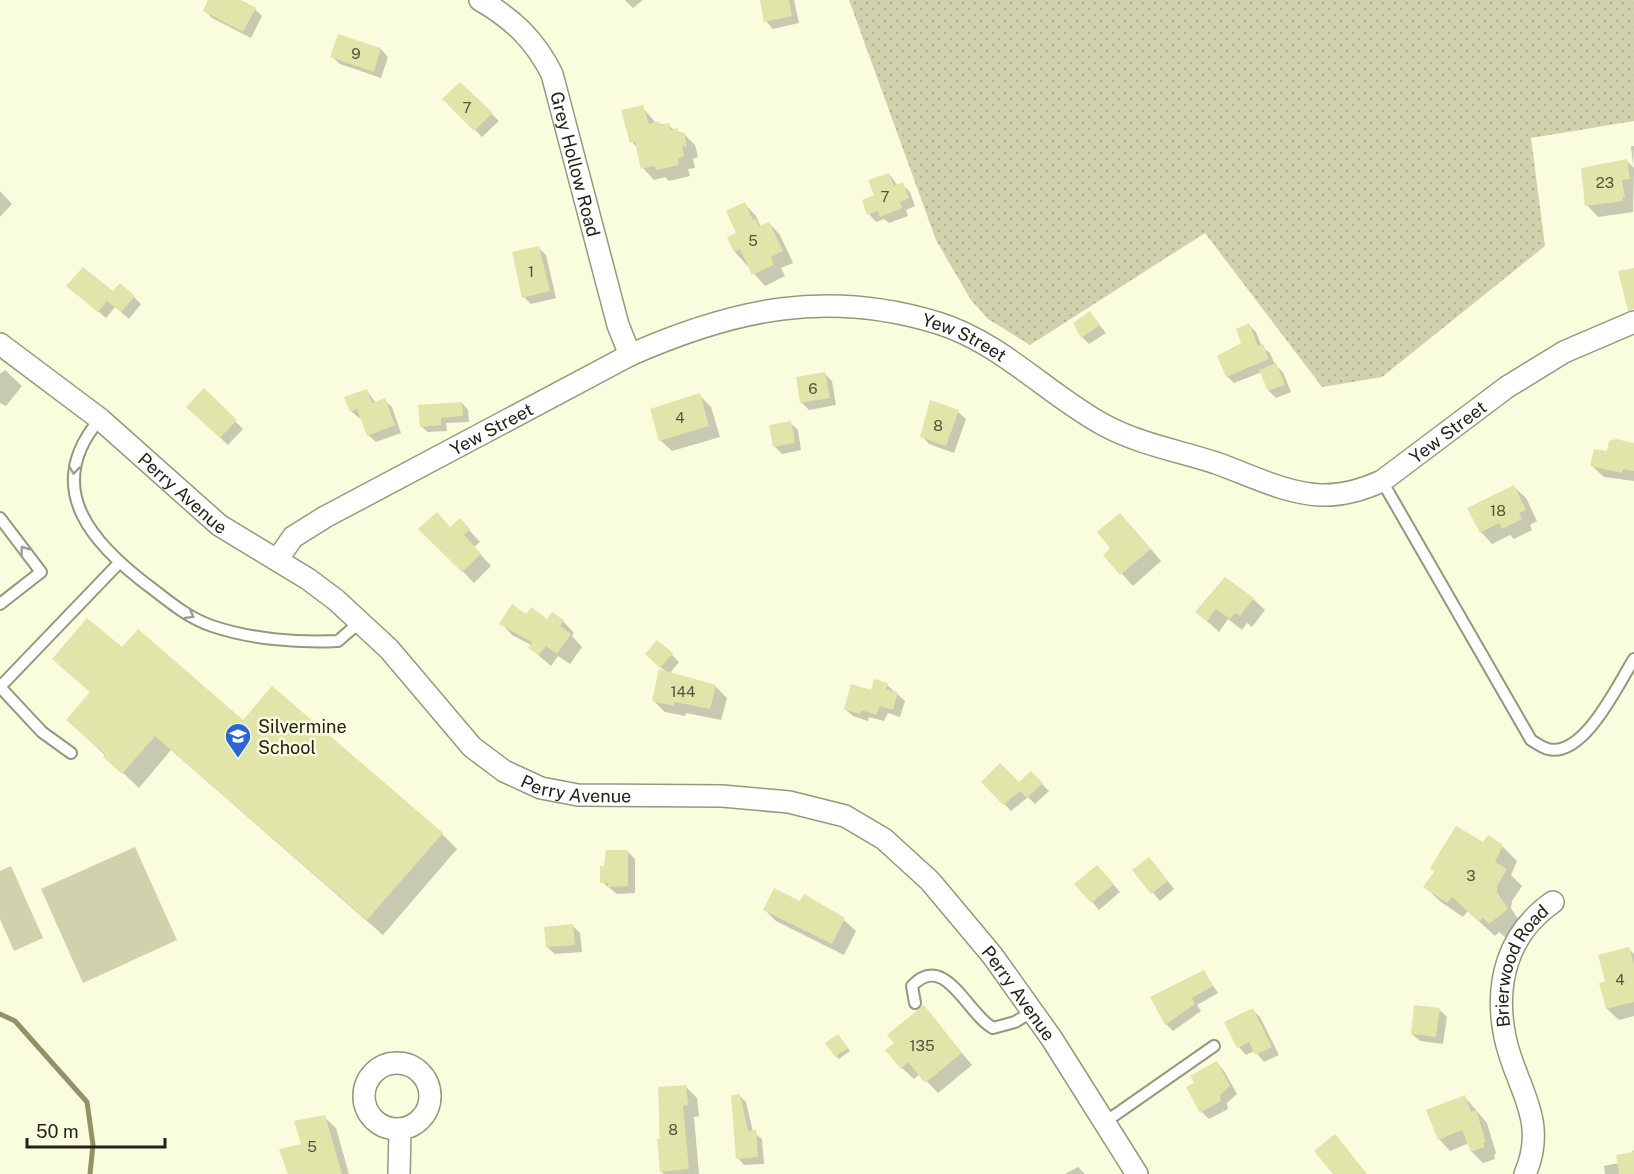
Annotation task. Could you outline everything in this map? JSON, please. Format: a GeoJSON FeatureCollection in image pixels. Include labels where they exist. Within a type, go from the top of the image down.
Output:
{"type":"FeatureCollection","features":[{"type":"Feature","properties":{"kind":"street","name":"Grey Hollow Road"},"geometry":{"type":"LineString","coordinates":[[480,0],[518,25],[534,42],[552,74],[618,325],[630,355]]}},
{"type":"Feature","properties":{"kind":"street","name":"Yew Street"},"geometry":{"type":"LineString","coordinates":[[277,561],[293,537],[325,517],[630,355],[683,333],[758,311],[818,305],[871,308],[939,324],[980,340],[1091,417],[1132,438],[1310,494],[1348,493],[1382,482],[1507,387],[1564,352],[1634,322]]}},
{"type":"Feature","properties":{"kind":"street","name":"Perry Avenue"},"geometry":{"type":"LineString","coordinates":[[0,344],[99,419],[219,525],[308,579],[361,621],[402,663],[472,747],[493,764],[528,783],[578,795],[772,800],[827,810],[864,826],[893,846],[930,881],[978,937],[1033,1011],[1137,1174]]}},
{"type":"Feature","properties":{"kind":"street","name":"Brierwood Road"},"geometry":{"type":"LineString","coordinates":[[1525,1174],[1533,1156],[1534,1127],[1505,1037],[1504,969],[1515,941],[1532,916],[1553,902]]}},
{"type":"Feature","properties":{"kind":"street"},"geometry":{"type":"LineString","coordinates":[[399,1174],[400,1129]]}},
{"type":"Feature","properties":{"kind":"lane"},"geometry":{"type":"LineString","coordinates":[[99,419],[76,455],[73,471],[74,490],[88,526],[119,563],[190,617],[239,633],[286,639],[338,641],[361,621]]}},
{"type":"Feature","properties":{"kind":"lane"},"geometry":{"type":"LineString","coordinates":[[1382,482],[1532,740],[1548,749],[1569,747],[1585,735],[1634,659]]}},
{"type":"Feature","properties":{"kind":"lane"},"geometry":{"type":"LineString","coordinates":[[0,518],[41,572],[0,604]]}},
{"type":"Feature","properties":{"kind":"lane"},"geometry":{"type":"LineString","coordinates":[[71,753],[42,732],[0,687],[119,563]]}},
{"type":"Feature","properties":{"kind":"lane"},"geometry":{"type":"LineString","coordinates":[[915,1004],[912,986],[925,975],[936,974],[952,985],[980,1019],[993,1028],[1015,1022],[1033,1011]]}},
{"type":"Feature","properties":{"kind":"lane"},"geometry":{"type":"LineString","coordinates":[[1105,1122],[1214,1047]]}},
{"type":"Feature","properties":{"kind":"green space"},"geometry":{"type":"Polygon","coordinates":[[[849,0],[1634,0],[1634,121],[1531,138],[1545,246],[1382,377],[1322,387],[1205,233],[1030,345],[988,319],[971,300],[936,240],[849,0]]]}},
{"type":"Feature","properties":{"kind":"green space"},"geometry":{"type":"Polygon","coordinates":[[[135,847],[177,940],[83,983],[41,889],[135,847]]]}},
{"type":"Feature","properties":{"kind":"green space"},"geometry":{"type":"Polygon","coordinates":[[[11,866],[43,938],[14,951],[0,919],[0,871],[11,866]]]}},
{"type":"Feature","properties":{"kind":"building"},"geometry":{"type":"Polygon","coordinates":[[[208,0],[241,0],[256,8],[243,32],[203,11],[208,0]]]}},
{"type":"Feature","properties":{"kind":"building"},"geometry":{"type":"Polygon","coordinates":[[[760,0],[789,0],[792,16],[764,22],[760,0]]]}},
{"type":"Feature","properties":{"kind":"building"},"geometry":{"type":"Polygon","coordinates":[[[338,34],[381,48],[374,72],[330,57],[338,34]]]}},
{"type":"Feature","properties":{"kind":"building"},"geometry":{"type":"Polygon","coordinates":[[[460,82],[493,113],[474,131],[442,99],[460,82]]]}},
{"type":"Feature","properties":{"kind":"building"},"geometry":{"type":"Polygon","coordinates":[[[643,105],[649,124],[659,121],[660,125],[669,123],[670,130],[677,128],[679,133],[684,132],[687,146],[682,147],[684,156],[678,158],[679,165],[656,170],[655,166],[641,169],[635,142],[630,143],[621,110],[643,105]]]}},
{"type":"Feature","properties":{"kind":"building"},"geometry":{"type":"Polygon","coordinates":[[[1627,159],[1630,179],[1622,180],[1625,197],[1622,197],[1623,201],[1585,206],[1581,168],[1627,159]]]}},
{"type":"Feature","properties":{"kind":"building"},"geometry":{"type":"Polygon","coordinates":[[[889,173],[894,186],[903,182],[909,198],[900,202],[902,208],[880,217],[878,211],[867,215],[862,200],[874,195],[868,180],[889,173]]]}},
{"type":"Feature","properties":{"kind":"building"},"geometry":{"type":"Polygon","coordinates":[[[745,202],[753,220],[756,219],[759,226],[769,222],[783,251],[771,257],[774,265],[752,275],[740,249],[734,252],[727,237],[736,233],[726,211],[745,202]]]}},
{"type":"Feature","properties":{"kind":"building"},"geometry":{"type":"Polygon","coordinates":[[[539,246],[550,291],[522,298],[512,252],[539,246]]]}},
{"type":"Feature","properties":{"kind":"building"},"geometry":{"type":"Polygon","coordinates":[[[83,267],[113,291],[120,283],[135,296],[121,312],[107,301],[98,312],[66,286],[83,267]]]}},
{"type":"Feature","properties":{"kind":"building"},"geometry":{"type":"Polygon","coordinates":[[[1634,268],[1634,309],[1628,311],[1618,271],[1634,268]]]}},
{"type":"Feature","properties":{"kind":"building"},"geometry":{"type":"Polygon","coordinates":[[[1090,311],[1100,325],[1081,338],[1073,323],[1090,311]]]}},
{"type":"Feature","properties":{"kind":"building"},"geometry":{"type":"Polygon","coordinates":[[[1249,323],[1258,346],[1263,344],[1269,359],[1226,377],[1217,356],[1241,343],[1236,329],[1249,323]]]}},
{"type":"Feature","properties":{"kind":"building"},"geometry":{"type":"Polygon","coordinates":[[[1276,363],[1285,385],[1268,391],[1259,370],[1276,363]]]}},
{"type":"Feature","properties":{"kind":"building"},"geometry":{"type":"Polygon","coordinates":[[[825,372],[830,398],[800,403],[796,377],[825,372]]]}},
{"type":"Feature","properties":{"kind":"building"},"geometry":{"type":"Polygon","coordinates":[[[204,388],[237,420],[220,438],[186,407],[204,388]]]}},
{"type":"Feature","properties":{"kind":"building"},"geometry":{"type":"Polygon","coordinates":[[[367,389],[372,403],[385,398],[395,425],[367,436],[357,409],[350,412],[344,397],[367,389]]]}},
{"type":"Feature","properties":{"kind":"building"},"geometry":{"type":"Polygon","coordinates":[[[700,393],[709,426],[659,441],[650,409],[700,393]]]}},
{"type":"Feature","properties":{"kind":"building"},"geometry":{"type":"Polygon","coordinates":[[[930,400],[959,410],[946,446],[920,437],[930,400]]]}},
{"type":"Feature","properties":{"kind":"building"},"geometry":{"type":"Polygon","coordinates":[[[462,402],[463,416],[441,418],[441,425],[420,427],[418,405],[462,402]]]}},
{"type":"Feature","properties":{"kind":"building"},"geometry":{"type":"Polygon","coordinates":[[[791,421],[795,443],[773,447],[769,425],[791,421]]]}},
{"type":"Feature","properties":{"kind":"building"},"geometry":{"type":"Polygon","coordinates":[[[1616,439],[1634,443],[1634,471],[1623,469],[1622,473],[1590,466],[1594,449],[1607,451],[1609,441],[1616,439]]]}},
{"type":"Feature","properties":{"kind":"building"},"geometry":{"type":"Polygon","coordinates":[[[1514,485],[1526,510],[1519,513],[1522,519],[1502,529],[1499,523],[1480,533],[1467,508],[1514,485]]]}},
{"type":"Feature","properties":{"kind":"building"},"geometry":{"type":"Polygon","coordinates":[[[437,512],[450,527],[460,518],[470,529],[464,535],[481,554],[462,572],[418,529],[437,512]]]}},
{"type":"Feature","properties":{"kind":"building"},"geometry":{"type":"Polygon","coordinates":[[[1120,513],[1151,549],[1120,575],[1103,555],[1110,548],[1097,532],[1120,513]]]}},
{"type":"Feature","properties":{"kind":"building"},"geometry":{"type":"Polygon","coordinates":[[[1225,577],[1254,598],[1240,616],[1235,613],[1230,619],[1216,609],[1207,621],[1195,612],[1225,577]]]}},
{"type":"Feature","properties":{"kind":"building"},"geometry":{"type":"Polygon","coordinates":[[[512,604],[526,614],[531,607],[547,619],[552,612],[564,620],[560,626],[571,634],[557,654],[546,646],[539,655],[528,648],[532,642],[499,624],[512,604]]]}},
{"type":"Feature","properties":{"kind":"building"},"geometry":{"type":"Polygon","coordinates":[[[87,618],[122,647],[138,629],[243,720],[272,686],[443,833],[367,920],[155,736],[122,774],[103,757],[105,754],[66,720],[90,692],[52,659],[87,618]]]}},
{"type":"Feature","properties":{"kind":"building"},"geometry":{"type":"Polygon","coordinates":[[[657,640],[673,653],[660,668],[645,654],[657,640]]]}},
{"type":"Feature","properties":{"kind":"building"},"geometry":{"type":"Polygon","coordinates":[[[659,669],[716,685],[710,709],[675,702],[674,706],[652,701],[659,669]]]}},
{"type":"Feature","properties":{"kind":"building"},"geometry":{"type":"Polygon","coordinates":[[[874,679],[888,683],[886,689],[898,692],[893,710],[880,706],[876,715],[862,710],[860,714],[844,709],[851,684],[871,690],[874,679]]]}},
{"type":"Feature","properties":{"kind":"building"},"geometry":{"type":"Polygon","coordinates":[[[1000,763],[1019,782],[1031,771],[1043,783],[1027,798],[1020,791],[1003,805],[981,782],[1000,763]]]}},
{"type":"Feature","properties":{"kind":"building"},"geometry":{"type":"Polygon","coordinates":[[[1456,826],[1483,842],[1488,835],[1503,845],[1495,862],[1507,869],[1497,886],[1497,892],[1508,909],[1489,924],[1483,918],[1479,922],[1452,897],[1447,903],[1423,887],[1434,872],[1430,868],[1456,826]]]}},
{"type":"Feature","properties":{"kind":"building"},"geometry":{"type":"Polygon","coordinates":[[[606,850],[628,850],[628,886],[608,887],[608,883],[600,883],[600,866],[604,866],[606,850]]]}},
{"type":"Feature","properties":{"kind":"building"},"geometry":{"type":"Polygon","coordinates":[[[1149,857],[1168,881],[1151,894],[1132,870],[1149,857]]]}},
{"type":"Feature","properties":{"kind":"building"},"geometry":{"type":"Polygon","coordinates":[[[1097,865],[1114,884],[1091,903],[1074,884],[1097,865]]]}},
{"type":"Feature","properties":{"kind":"building"},"geometry":{"type":"Polygon","coordinates":[[[774,888],[800,901],[804,894],[845,918],[832,944],[763,910],[774,888]]]}},
{"type":"Feature","properties":{"kind":"building"},"geometry":{"type":"Polygon","coordinates":[[[573,924],[575,945],[546,947],[544,927],[573,924]]]}},
{"type":"Feature","properties":{"kind":"building"},"geometry":{"type":"Polygon","coordinates":[[[1629,947],[1634,964],[1634,1002],[1606,1009],[1599,983],[1605,981],[1598,955],[1629,947]]]}},
{"type":"Feature","properties":{"kind":"building"},"geometry":{"type":"Polygon","coordinates":[[[1204,970],[1213,986],[1192,998],[1195,1004],[1165,1025],[1150,997],[1204,970]]]}},
{"type":"Feature","properties":{"kind":"building"},"geometry":{"type":"Polygon","coordinates":[[[924,1005],[962,1053],[925,1083],[908,1062],[901,1069],[885,1050],[894,1043],[887,1035],[924,1005]]]}},
{"type":"Feature","properties":{"kind":"building"},"geometry":{"type":"Polygon","coordinates":[[[1414,1005],[1440,1008],[1436,1037],[1411,1034],[1414,1005]]]}},
{"type":"Feature","properties":{"kind":"building"},"geometry":{"type":"Polygon","coordinates":[[[1253,1008],[1272,1047],[1255,1055],[1249,1042],[1237,1048],[1224,1022],[1253,1008]]]}},
{"type":"Feature","properties":{"kind":"building"},"geometry":{"type":"Polygon","coordinates":[[[838,1034],[848,1048],[835,1057],[825,1043],[838,1034]]]}},
{"type":"Feature","properties":{"kind":"building"},"geometry":{"type":"Polygon","coordinates":[[[1217,1061],[1230,1086],[1220,1095],[1221,1101],[1200,1113],[1186,1087],[1194,1083],[1190,1076],[1217,1061]]]}},
{"type":"Feature","properties":{"kind":"building"},"geometry":{"type":"Polygon","coordinates":[[[686,1085],[688,1105],[683,1106],[689,1169],[660,1172],[657,1139],[660,1139],[658,1087],[686,1085]]]}},
{"type":"Feature","properties":{"kind":"building"},"geometry":{"type":"Polygon","coordinates":[[[740,1094],[748,1131],[756,1130],[758,1157],[736,1159],[731,1095],[740,1094]]]}},
{"type":"Feature","properties":{"kind":"building"},"geometry":{"type":"Polygon","coordinates":[[[1465,1095],[1471,1112],[1476,1110],[1486,1142],[1483,1143],[1485,1147],[1471,1152],[1462,1130],[1438,1140],[1426,1110],[1465,1095]]]}},
{"type":"Feature","properties":{"kind":"building"},"geometry":{"type":"Polygon","coordinates":[[[325,1115],[342,1174],[288,1174],[279,1149],[301,1144],[294,1121],[325,1115]]]}},
{"type":"Feature","properties":{"kind":"building"},"geometry":{"type":"Polygon","coordinates":[[[1335,1134],[1367,1174],[1333,1174],[1314,1151],[1335,1134]]]}},
{"type":"Feature","properties":{"kind":"building"},"geometry":{"type":"Polygon","coordinates":[[[1634,1152],[1634,1174],[1619,1174],[1616,1155],[1634,1152]]]}},
{"type":"Feature","properties":{"kind":"waterway"},"geometry":{"type":"LineString","coordinates":[[0,1014],[15,1021],[87,1102],[93,1145],[90,1174]]}},
{"type":"Feature","properties":{"kind":"place","name":"Silvermine School"},"geometry":{"type":"Point","coordinates":[238,759]}}]}
